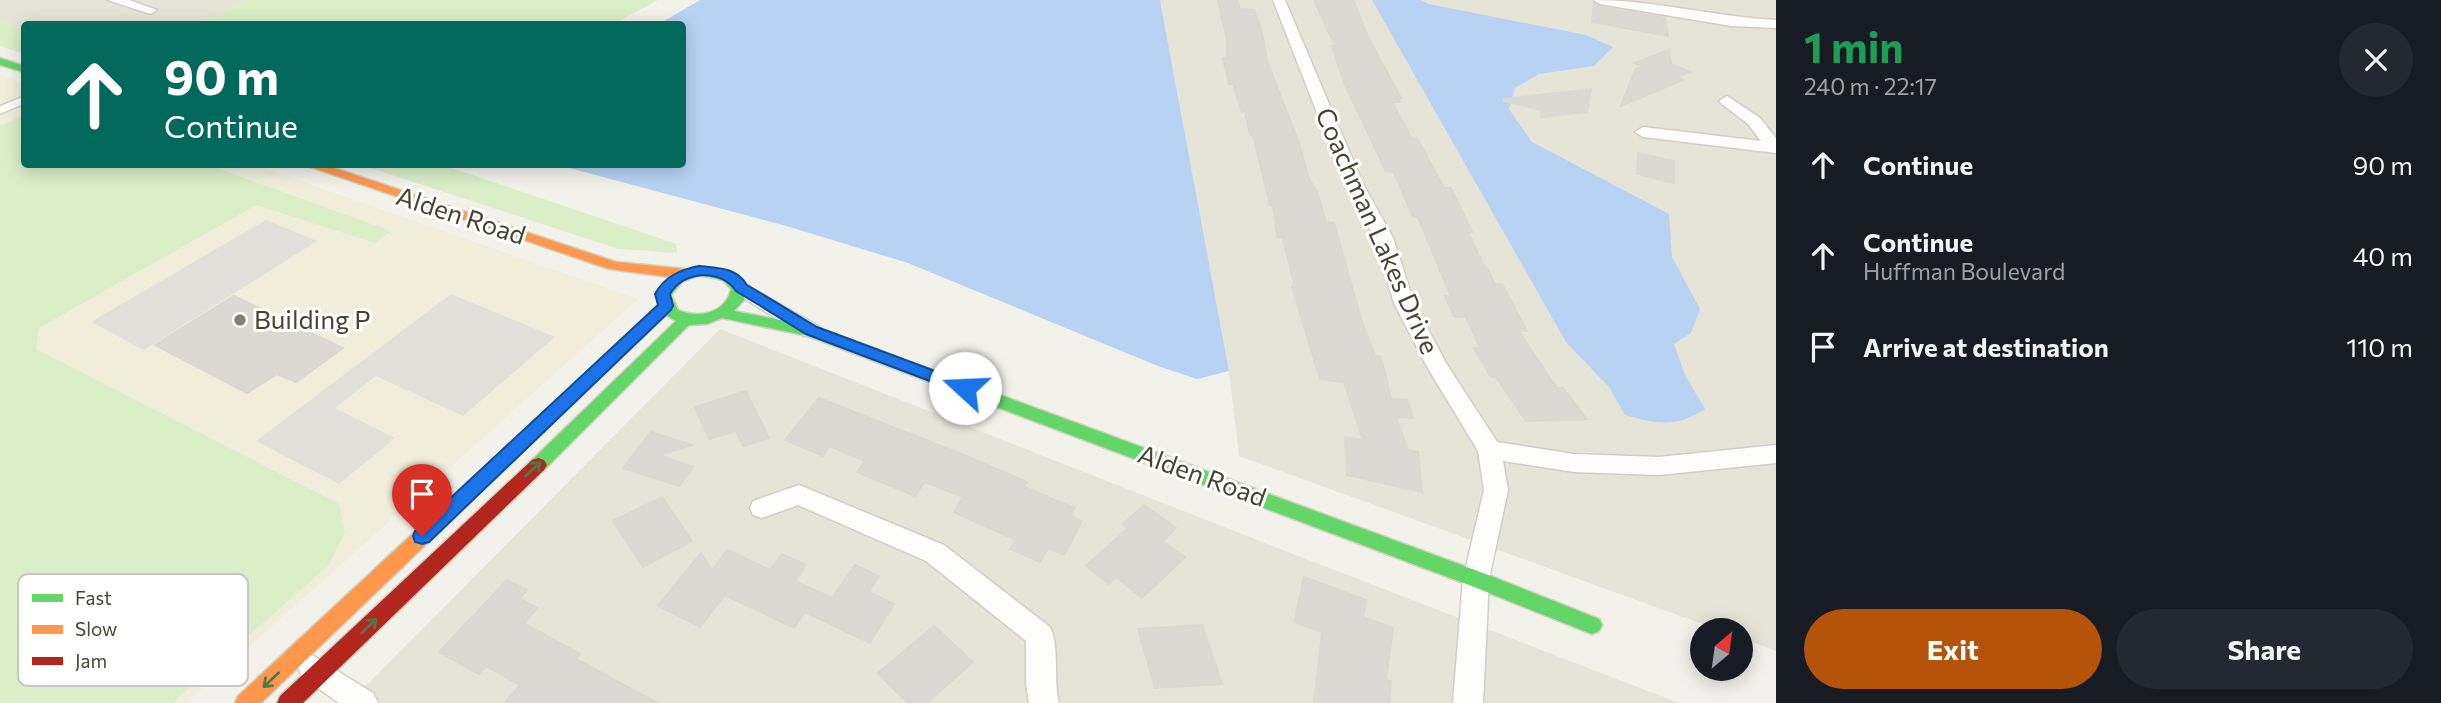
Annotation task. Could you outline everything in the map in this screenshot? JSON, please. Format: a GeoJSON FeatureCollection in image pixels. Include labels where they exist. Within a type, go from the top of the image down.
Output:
{"type":"FeatureCollection","features":[{"type":"Feature","properties":{"kind":"street"},"geometry":{"type":"LineString","coordinates":[[114,0],[150,10]]}},
{"type":"Feature","properties":{"kind":"street","name":"Coachman Lakes Drive"},"geometry":{"type":"LineString","coordinates":[[1279,0],[1353,183],[1384,238],[1404,303],[1437,365],[1490,450],[1496,490],[1476,579],[1468,703]]}},
{"type":"Feature","properties":{"kind":"street"},"geometry":{"type":"LineString","coordinates":[[1600,0],[1731,22],[1776,24]]}},
{"type":"Feature","properties":{"kind":"street"},"geometry":{"type":"LineString","coordinates":[[0,61],[21,68]]}},
{"type":"Feature","properties":{"kind":"street"},"geometry":{"type":"LineString","coordinates":[[1727,101],[1754,121],[1776,148]]}},
{"type":"Feature","properties":{"kind":"street"},"geometry":{"type":"LineString","coordinates":[[1643,132],[1776,148]]}},
{"type":"Feature","properties":{"kind":"street","name":"Alden Road"},"geometry":{"type":"LineString","coordinates":[[320,168],[614,266],[685,274]]}},
{"type":"Feature","properties":{"kind":"street","name":"Alden Road"},"geometry":{"type":"LineString","coordinates":[[614,266],[665,304]]}},
{"type":"Feature","properties":{"kind":"street"},"geometry":{"type":"LineString","coordinates":[[706,270],[727,273],[736,279],[741,288],[741,297],[735,307],[708,320],[677,316],[665,304],[663,294],[667,286],[685,274],[706,270]]}},
{"type":"Feature","properties":{"kind":"street","name":"Alden Road"},"geometry":{"type":"LineString","coordinates":[[741,288],[811,331]]}},
{"type":"Feature","properties":{"kind":"street"},"geometry":{"type":"LineString","coordinates":[[246,703],[665,304]]}},
{"type":"Feature","properties":{"kind":"street","name":"Alden Road"},"geometry":{"type":"LineString","coordinates":[[724,314],[811,331],[1476,579],[1592,625]]}},
{"type":"Feature","properties":{"kind":"street"},"geometry":{"type":"LineString","coordinates":[[288,703],[687,319]]}},
{"type":"Feature","properties":{"kind":"street"},"geometry":{"type":"LineString","coordinates":[[1490,450],[1574,463],[1659,466],[1776,454]]}},
{"type":"Feature","properties":{"kind":"street"},"geometry":{"type":"LineString","coordinates":[[762,508],[799,495],[935,553],[1040,636],[1040,683],[1044,703]]}},
{"type":"Feature","properties":{"kind":"street"},"geometry":{"type":"LineString","coordinates":[[296,657],[363,703]]}},
{"type":"Feature","properties":{"kind":"lane"},"geometry":{"type":"LineString","coordinates":[[0,110],[21,101]]}},
{"type":"Feature","properties":{"kind":"shaded area"},"geometry":{"type":"Polygon","coordinates":[[[0,0],[245,0],[206,21],[21,21],[21,28],[0,22],[0,0]]]}},
{"type":"Feature","properties":{"kind":"shaded area"},"geometry":{"type":"Polygon","coordinates":[[[1160,0],[1776,0],[1776,651],[1754,643],[1754,618],[1690,619],[1239,456],[1229,371],[1160,0]]]}},
{"type":"Feature","properties":{"kind":"shaded area"},"geometry":{"type":"Polygon","coordinates":[[[0,75],[21,83],[21,168],[263,168],[638,299],[248,648],[248,574],[18,574],[18,686],[205,686],[186,703],[0,703],[0,75]]]}},
{"type":"Feature","properties":{"kind":"shaded area"},"geometry":{"type":"Polygon","coordinates":[[[266,220],[317,241],[144,350],[91,322],[266,220]]]}},
{"type":"Feature","properties":{"kind":"shaded area"},"geometry":{"type":"Polygon","coordinates":[[[451,294],[555,337],[463,416],[376,376],[335,408],[395,438],[339,484],[256,441],[451,294]]]}},
{"type":"Feature","properties":{"kind":"shaded area"},"geometry":{"type":"Polygon","coordinates":[[[720,329],[1275,547],[1679,703],[349,703],[720,329]]]}},
{"type":"Feature","properties":{"kind":"green space"},"geometry":{"type":"Polygon","coordinates":[[[245,0],[658,0],[619,21],[206,21],[245,0]]]}},
{"type":"Feature","properties":{"kind":"green space"},"geometry":{"type":"Polygon","coordinates":[[[0,22],[21,28],[21,53],[0,46],[0,22]]]}},
{"type":"Feature","properties":{"kind":"green space"},"geometry":{"type":"Polygon","coordinates":[[[21,116],[21,168],[216,168],[391,231],[375,243],[256,205],[39,328],[36,349],[339,504],[345,532],[329,565],[248,636],[248,574],[18,574],[18,686],[191,686],[172,703],[0,703],[0,126],[21,116]]]}},
{"type":"Feature","properties":{"kind":"green space"},"geometry":{"type":"Polygon","coordinates":[[[370,168],[452,168],[676,244],[677,253],[619,249],[370,168]]]}},
{"type":"Feature","properties":{"kind":"water"},"geometry":{"type":"Polygon","coordinates":[[[700,0],[1160,0],[1229,371],[1197,379],[1158,366],[908,263],[783,225],[569,168],[686,168],[686,21],[664,21],[700,0]]]}},
{"type":"Feature","properties":{"kind":"water"},"geometry":{"type":"Polygon","coordinates":[[[1372,0],[1420,0],[1586,35],[1613,47],[1594,66],[1539,74],[1515,88],[1509,109],[1532,142],[1669,214],[1672,257],[1700,309],[1691,333],[1674,344],[1685,375],[1705,409],[1675,422],[1647,421],[1625,415],[1609,387],[1566,342],[1372,0]]]}},
{"type":"Feature","properties":{"kind":"building"},"geometry":{"type":"Polygon","coordinates":[[[1218,0],[1237,0],[1240,9],[1254,10],[1261,27],[1267,61],[1299,143],[1308,177],[1317,192],[1326,222],[1334,223],[1361,319],[1375,356],[1381,357],[1391,399],[1407,400],[1413,418],[1396,417],[1408,450],[1418,452],[1422,492],[1347,475],[1345,437],[1363,440],[1344,382],[1320,379],[1292,287],[1295,287],[1283,238],[1277,237],[1273,205],[1270,205],[1253,135],[1250,135],[1245,112],[1242,112],[1233,84],[1229,84],[1223,58],[1227,58],[1227,40],[1218,0]]]}},
{"type":"Feature","properties":{"kind":"building"},"geometry":{"type":"Polygon","coordinates":[[[1314,0],[1354,2],[1368,37],[1401,98],[1398,98],[1400,102],[1392,102],[1412,139],[1418,140],[1444,188],[1451,188],[1472,232],[1468,232],[1484,267],[1495,284],[1502,284],[1527,331],[1518,330],[1557,388],[1563,388],[1587,419],[1526,421],[1496,377],[1491,377],[1474,348],[1480,348],[1466,317],[1454,316],[1445,296],[1451,297],[1418,217],[1413,217],[1394,172],[1386,171],[1344,83],[1332,46],[1335,46],[1314,0]]]}},
{"type":"Feature","properties":{"kind":"building"},"geometry":{"type":"Polygon","coordinates":[[[1594,3],[1600,7],[1665,18],[1668,36],[1592,22],[1594,3]]]}},
{"type":"Feature","properties":{"kind":"building"},"geometry":{"type":"Polygon","coordinates":[[[1669,50],[1671,64],[1690,72],[1677,77],[1683,80],[1621,106],[1635,70],[1643,66],[1635,63],[1669,50]]]}},
{"type":"Feature","properties":{"kind":"building"},"geometry":{"type":"Polygon","coordinates":[[[1591,89],[1587,112],[1541,117],[1542,110],[1504,101],[1504,99],[1591,89]]]}},
{"type":"Feature","properties":{"kind":"building"},"geometry":{"type":"Polygon","coordinates":[[[1638,153],[1674,161],[1674,183],[1637,174],[1638,153]]]}},
{"type":"Feature","properties":{"kind":"building","name":"Building P"},"geometry":{"type":"Polygon","coordinates":[[[234,296],[343,348],[296,382],[277,374],[247,393],[155,345],[234,296]]]}},
{"type":"Feature","properties":{"kind":"building"},"geometry":{"type":"Polygon","coordinates":[[[746,391],[769,438],[743,446],[736,431],[709,439],[695,407],[746,391]]]}},
{"type":"Feature","properties":{"kind":"building"},"geometry":{"type":"Polygon","coordinates":[[[819,398],[969,457],[1027,482],[1024,487],[1075,508],[1070,516],[1082,521],[1064,555],[1048,548],[1040,562],[1010,549],[1016,540],[954,512],[963,497],[925,482],[915,496],[857,472],[865,461],[830,446],[823,456],[785,440],[819,398]]]}},
{"type":"Feature","properties":{"kind":"building"},"geometry":{"type":"Polygon","coordinates":[[[651,432],[692,445],[659,455],[693,467],[679,486],[623,468],[651,432]]]}},
{"type":"Feature","properties":{"kind":"building"},"geometry":{"type":"Polygon","coordinates":[[[662,497],[692,541],[643,567],[613,521],[662,497]]]}},
{"type":"Feature","properties":{"kind":"building"},"geometry":{"type":"Polygon","coordinates":[[[1144,505],[1176,528],[1163,541],[1185,557],[1142,598],[1116,577],[1109,584],[1086,566],[1128,528],[1123,524],[1144,505]]]}},
{"type":"Feature","properties":{"kind":"building"},"geometry":{"type":"Polygon","coordinates":[[[727,550],[770,570],[782,554],[806,565],[795,581],[832,598],[855,565],[879,576],[869,592],[894,604],[870,643],[805,612],[794,628],[725,595],[700,627],[658,606],[701,553],[712,570],[727,550]]]}},
{"type":"Feature","properties":{"kind":"building"},"geometry":{"type":"Polygon","coordinates":[[[1304,577],[1366,600],[1363,617],[1393,628],[1386,680],[1391,681],[1389,703],[1314,703],[1322,632],[1294,622],[1304,577]]]}},
{"type":"Feature","properties":{"kind":"building"},"geometry":{"type":"Polygon","coordinates":[[[507,580],[527,590],[520,599],[537,608],[524,623],[580,654],[576,659],[657,703],[504,703],[520,685],[486,666],[479,674],[439,652],[507,580]]]}},
{"type":"Feature","properties":{"kind":"building"},"geometry":{"type":"Polygon","coordinates":[[[1202,625],[1222,684],[1155,688],[1138,629],[1202,625]]]}},
{"type":"Feature","properties":{"kind":"building"},"geometry":{"type":"Polygon","coordinates":[[[934,626],[973,662],[927,703],[908,703],[878,673],[934,626]]]}},
{"type":"Feature","properties":{"kind":"traffic: fast"},"geometry":{"type":"LineString","coordinates":[[0,61],[21,68]]}},
{"type":"Feature","properties":{"kind":"traffic: fast"},"geometry":{"type":"LineString","coordinates":[[699,270],[728,277],[739,288],[736,300],[724,312],[707,319],[688,320],[672,313],[663,294],[678,278],[699,270]]}},
{"type":"Feature","properties":{"kind":"traffic: fast"},"geometry":{"type":"LineString","coordinates":[[540,425],[666,306]]}},
{"type":"Feature","properties":{"kind":"traffic: fast"},"geometry":{"type":"LineString","coordinates":[[724,314],[811,331],[1476,579],[1592,625]]}},
{"type":"Feature","properties":{"kind":"traffic: fast"},"geometry":{"type":"LineString","coordinates":[[538,465],[687,319]]}},
{"type":"Feature","properties":{"kind":"traffic: slow"},"geometry":{"type":"LineString","coordinates":[[320,168],[614,266],[685,274]]}},
{"type":"Feature","properties":{"kind":"traffic: slow"},"geometry":{"type":"LineString","coordinates":[[246,703],[540,425]]}},
{"type":"Feature","properties":{"kind":"traffic: jam"},"geometry":{"type":"LineString","coordinates":[[288,703],[538,465]]}},
{"type":"Feature","properties":{"kind":"place","name":"Building P"},"geometry":{"type":"Point","coordinates":[240,320]}},
{"type":"Feature","properties":{"kind":"route"},"geometry":{"type":"LineString","coordinates":[[422,536],[666,306],[663,294],[667,286],[685,274],[699,270],[727,273],[736,279],[741,288],[811,331],[965,388]]}}]}
